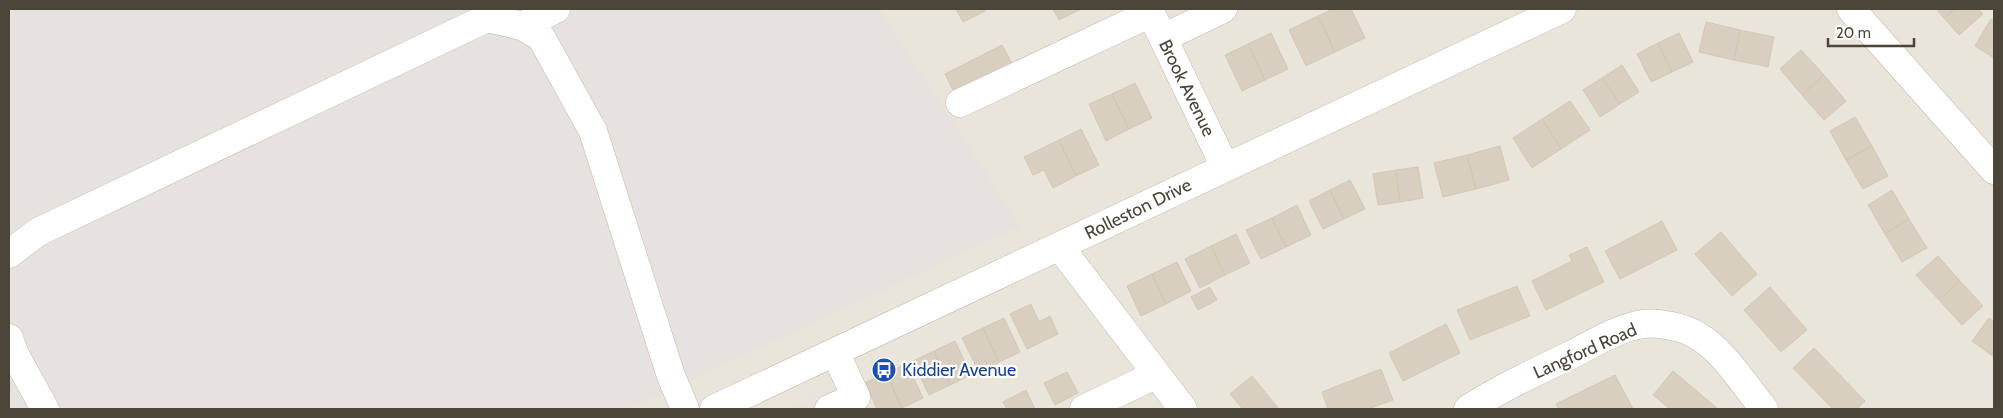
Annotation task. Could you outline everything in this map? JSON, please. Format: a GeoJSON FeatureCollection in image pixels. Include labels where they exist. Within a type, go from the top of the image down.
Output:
{"type":"FeatureCollection","features":[{"type":"Feature","properties":{"kind":"street"},"geometry":{"type":"LineString","coordinates":[[522,26],[556,9]]}},
{"type":"Feature","properties":{"kind":"street"},"geometry":{"type":"LineString","coordinates":[[1163,38],[1224,9]]}},
{"type":"Feature","properties":{"kind":"street","name":"Rolleston Drive"},"geometry":{"type":"LineString","coordinates":[[714,409],[1562,9]]}},
{"type":"Feature","properties":{"kind":"street"},"geometry":{"type":"LineString","coordinates":[[1851,9],[1994,170]]}},
{"type":"Feature","properties":{"kind":"street"},"geometry":{"type":"LineString","coordinates":[[960,104],[1150,11]]}},
{"type":"Feature","properties":{"kind":"street","name":"Brook Avenue"},"geometry":{"type":"LineString","coordinates":[[1150,11],[1225,167]]}},
{"type":"Feature","properties":{"kind":"street"},"geometry":{"type":"LineString","coordinates":[[9,254],[38,232],[487,18],[522,26],[541,37],[593,132],[671,376],[685,409]]}},
{"type":"Feature","properties":{"kind":"street"},"geometry":{"type":"LineString","coordinates":[[1060,247],[1155,375],[1183,409]]}},
{"type":"Feature","properties":{"kind":"street","name":"Langford Road"},"geometry":{"type":"LineString","coordinates":[[1468,409],[1486,398],[1626,328],[1644,324],[1660,324],[1697,335],[1717,352],[1764,409]]}},
{"type":"Feature","properties":{"kind":"street"},"geometry":{"type":"LineString","coordinates":[[9,338],[14,352],[45,409]]}},
{"type":"Feature","properties":{"kind":"street"},"geometry":{"type":"LineString","coordinates":[[830,409],[856,397],[835,352]]}},
{"type":"Feature","properties":{"kind":"street"},"geometry":{"type":"LineString","coordinates":[[1084,409],[1155,375]]}},
{"type":"Feature","properties":{"kind":"shaded area"},"geometry":{"type":"Polygon","coordinates":[[[9,9],[1994,9],[1994,409],[9,409],[9,9]]]}},
{"type":"Feature","properties":{"kind":"shaded area"},"geometry":{"type":"Polygon","coordinates":[[[9,9],[879,9],[1020,226],[629,409],[9,409],[9,9]]]}},
{"type":"Feature","properties":{"kind":"shaded area"},"geometry":{"type":"Polygon","coordinates":[[[852,380],[866,409],[790,409],[852,380]]]}},
{"type":"Feature","properties":{"kind":"building"},"geometry":{"type":"Polygon","coordinates":[[[956,9],[984,9],[985,11],[963,22],[956,9]]]}},
{"type":"Feature","properties":{"kind":"building"},"geometry":{"type":"Polygon","coordinates":[[[1053,9],[1081,9],[1059,20],[1053,9]]]}},
{"type":"Feature","properties":{"kind":"building"},"geometry":{"type":"Polygon","coordinates":[[[1333,9],[1351,9],[1365,38],[1335,52],[1318,16],[1333,9]]]}},
{"type":"Feature","properties":{"kind":"building"},"geometry":{"type":"Polygon","coordinates":[[[1936,9],[1955,9],[1944,18],[1936,9]]]}},
{"type":"Feature","properties":{"kind":"building"},"geometry":{"type":"Polygon","coordinates":[[[1955,9],[1978,9],[1983,14],[1959,35],[1944,18],[1955,9]]]}},
{"type":"Feature","properties":{"kind":"building"},"geometry":{"type":"Polygon","coordinates":[[[1318,16],[1335,52],[1306,66],[1289,30],[1318,16]]]}},
{"type":"Feature","properties":{"kind":"building"},"geometry":{"type":"Polygon","coordinates":[[[1991,19],[1994,21],[1994,58],[1975,46],[1991,19]]]}},
{"type":"Feature","properties":{"kind":"building"},"geometry":{"type":"Polygon","coordinates":[[[1706,22],[1740,30],[1734,60],[1699,52],[1706,22]]]}},
{"type":"Feature","properties":{"kind":"building"},"geometry":{"type":"Polygon","coordinates":[[[1740,30],[1774,37],[1768,67],[1734,60],[1740,30]]]}},
{"type":"Feature","properties":{"kind":"building"},"geometry":{"type":"Polygon","coordinates":[[[1271,33],[1288,69],[1265,80],[1248,44],[1271,33]]]}},
{"type":"Feature","properties":{"kind":"building"},"geometry":{"type":"Polygon","coordinates":[[[1679,33],[1693,62],[1672,72],[1658,43],[1679,33]]]}},
{"type":"Feature","properties":{"kind":"building"},"geometry":{"type":"Polygon","coordinates":[[[1658,43],[1672,72],[1651,82],[1637,54],[1658,43]]]}},
{"type":"Feature","properties":{"kind":"building"},"geometry":{"type":"Polygon","coordinates":[[[1248,44],[1265,80],[1242,91],[1225,55],[1248,44]]]}},
{"type":"Feature","properties":{"kind":"building"},"geometry":{"type":"Polygon","coordinates":[[[1002,45],[1013,65],[955,94],[945,74],[1002,45]]]}},
{"type":"Feature","properties":{"kind":"building"},"geometry":{"type":"Polygon","coordinates":[[[1801,50],[1824,75],[1802,95],[1780,69],[1801,50]]]}},
{"type":"Feature","properties":{"kind":"building"},"geometry":{"type":"Polygon","coordinates":[[[1622,65],[1639,92],[1620,104],[1602,78],[1622,65]]]}},
{"type":"Feature","properties":{"kind":"building"},"geometry":{"type":"Polygon","coordinates":[[[1824,75],[1846,101],[1824,120],[1802,95],[1824,75]]]}},
{"type":"Feature","properties":{"kind":"building"},"geometry":{"type":"Polygon","coordinates":[[[1602,78],[1620,104],[1600,117],[1583,90],[1602,78]]]}},
{"type":"Feature","properties":{"kind":"building"},"geometry":{"type":"Polygon","coordinates":[[[1135,83],[1152,118],[1129,129],[1112,94],[1135,83]]]}},
{"type":"Feature","properties":{"kind":"building"},"geometry":{"type":"Polygon","coordinates":[[[1112,94],[1129,129],[1106,141],[1089,104],[1112,94]]]}},
{"type":"Feature","properties":{"kind":"building"},"geometry":{"type":"Polygon","coordinates":[[[1570,101],[1590,130],[1561,149],[1542,119],[1570,101]]]}},
{"type":"Feature","properties":{"kind":"building"},"geometry":{"type":"Polygon","coordinates":[[[1855,117],[1872,146],[1846,160],[1830,131],[1855,117]]]}},
{"type":"Feature","properties":{"kind":"building"},"geometry":{"type":"Polygon","coordinates":[[[1542,119],[1561,149],[1532,168],[1513,138],[1542,119]]]}},
{"type":"Feature","properties":{"kind":"building"},"geometry":{"type":"Polygon","coordinates":[[[1081,129],[1099,165],[1076,176],[1059,140],[1081,129]]]}},
{"type":"Feature","properties":{"kind":"building"},"geometry":{"type":"Polygon","coordinates":[[[1059,140],[1076,176],[1053,188],[1044,170],[1033,175],[1024,157],[1059,140]]]}},
{"type":"Feature","properties":{"kind":"building"},"geometry":{"type":"Polygon","coordinates":[[[1500,146],[1509,180],[1476,189],[1467,155],[1500,146]]]}},
{"type":"Feature","properties":{"kind":"building"},"geometry":{"type":"Polygon","coordinates":[[[1872,146],[1888,176],[1863,189],[1846,160],[1872,146]]]}},
{"type":"Feature","properties":{"kind":"building"},"geometry":{"type":"Polygon","coordinates":[[[1467,155],[1476,189],[1443,197],[1434,163],[1467,155]]]}},
{"type":"Feature","properties":{"kind":"building"},"geometry":{"type":"Polygon","coordinates":[[[1418,167],[1423,198],[1400,202],[1396,170],[1418,167]]]}},
{"type":"Feature","properties":{"kind":"building"},"geometry":{"type":"Polygon","coordinates":[[[1396,170],[1400,202],[1378,205],[1373,174],[1396,170]]]}},
{"type":"Feature","properties":{"kind":"building"},"geometry":{"type":"Polygon","coordinates":[[[1350,180],[1365,209],[1344,219],[1330,190],[1350,180]]]}},
{"type":"Feature","properties":{"kind":"building"},"geometry":{"type":"Polygon","coordinates":[[[1330,190],[1344,219],[1323,229],[1309,201],[1330,190]]]}},
{"type":"Feature","properties":{"kind":"building"},"geometry":{"type":"Polygon","coordinates":[[[1892,190],[1909,219],[1885,234],[1868,205],[1892,190]]]}},
{"type":"Feature","properties":{"kind":"building"},"geometry":{"type":"Polygon","coordinates":[[[1297,205],[1311,235],[1286,247],[1272,218],[1297,205]]]}},
{"type":"Feature","properties":{"kind":"building"},"geometry":{"type":"Polygon","coordinates":[[[1272,218],[1286,247],[1261,259],[1246,230],[1272,218]]]}},
{"type":"Feature","properties":{"kind":"building"},"geometry":{"type":"Polygon","coordinates":[[[1909,219],[1927,248],[1902,262],[1885,234],[1909,219]]]}},
{"type":"Feature","properties":{"kind":"building"},"geometry":{"type":"Polygon","coordinates":[[[1662,221],[1677,250],[1620,279],[1605,251],[1662,221]]]}},
{"type":"Feature","properties":{"kind":"building"},"geometry":{"type":"Polygon","coordinates":[[[1721,232],[1757,274],[1732,296],[1695,254],[1721,232]]]}},
{"type":"Feature","properties":{"kind":"building"},"geometry":{"type":"Polygon","coordinates":[[[1236,234],[1250,263],[1225,275],[1211,246],[1236,234]]]}},
{"type":"Feature","properties":{"kind":"building"},"geometry":{"type":"Polygon","coordinates":[[[1211,246],[1225,275],[1200,288],[1185,259],[1211,246]]]}},
{"type":"Feature","properties":{"kind":"building"},"geometry":{"type":"Polygon","coordinates":[[[1587,247],[1604,282],[1546,310],[1532,281],[1572,261],[1569,255],[1587,247]]]}},
{"type":"Feature","properties":{"kind":"building"},"geometry":{"type":"Polygon","coordinates":[[[1938,256],[1960,281],[1939,300],[1916,275],[1938,256]]]}},
{"type":"Feature","properties":{"kind":"building"},"geometry":{"type":"Polygon","coordinates":[[[1177,262],[1191,291],[1166,304],[1152,274],[1177,262]]]}},
{"type":"Feature","properties":{"kind":"building"},"geometry":{"type":"Polygon","coordinates":[[[1152,274],[1166,304],[1141,316],[1127,286],[1152,274]]]}},
{"type":"Feature","properties":{"kind":"building"},"geometry":{"type":"Polygon","coordinates":[[[1960,281],[1983,306],[1962,325],[1939,300],[1960,281]]]}},
{"type":"Feature","properties":{"kind":"building"},"geometry":{"type":"Polygon","coordinates":[[[1517,286],[1530,316],[1470,340],[1457,310],[1517,286]]]}},
{"type":"Feature","properties":{"kind":"building"},"geometry":{"type":"Polygon","coordinates":[[[1210,287],[1217,300],[1198,310],[1191,297],[1210,287]]]}},
{"type":"Feature","properties":{"kind":"building"},"geometry":{"type":"Polygon","coordinates":[[[1770,287],[1807,330],[1781,352],[1744,310],[1770,287]]]}},
{"type":"Feature","properties":{"kind":"building"},"geometry":{"type":"Polygon","coordinates":[[[1031,304],[1039,322],[1050,316],[1058,334],[1027,349],[1010,314],[1031,304]]]}},
{"type":"Feature","properties":{"kind":"building"},"geometry":{"type":"Polygon","coordinates":[[[1004,318],[1020,352],[999,362],[983,328],[1004,318]]]}},
{"type":"Feature","properties":{"kind":"building"},"geometry":{"type":"Polygon","coordinates":[[[1989,318],[1994,321],[1994,357],[1972,341],[1989,318]]]}},
{"type":"Feature","properties":{"kind":"building"},"geometry":{"type":"Polygon","coordinates":[[[1446,324],[1460,353],[1403,381],[1389,353],[1446,324]]]}},
{"type":"Feature","properties":{"kind":"building"},"geometry":{"type":"Polygon","coordinates":[[[983,328],[999,362],[979,372],[962,338],[983,328]]]}},
{"type":"Feature","properties":{"kind":"building"},"geometry":{"type":"Polygon","coordinates":[[[955,341],[971,375],[950,385],[934,351],[955,341]]]}},
{"type":"Feature","properties":{"kind":"building"},"geometry":{"type":"Polygon","coordinates":[[[1814,348],[1865,401],[1857,409],[1833,409],[1793,368],[1814,348]]]}},
{"type":"Feature","properties":{"kind":"building"},"geometry":{"type":"Polygon","coordinates":[[[934,351],[950,385],[929,395],[913,361],[934,351]]]}},
{"type":"Feature","properties":{"kind":"building"},"geometry":{"type":"Polygon","coordinates":[[[907,364],[923,398],[902,408],[886,373],[907,364]]]}},
{"type":"Feature","properties":{"kind":"building"},"geometry":{"type":"Polygon","coordinates":[[[1381,369],[1393,400],[1368,409],[1328,409],[1322,392],[1381,369]]]}},
{"type":"Feature","properties":{"kind":"building"},"geometry":{"type":"Polygon","coordinates":[[[1673,371],[1718,409],[1670,409],[1653,395],[1673,371]]]}},
{"type":"Feature","properties":{"kind":"building"},"geometry":{"type":"Polygon","coordinates":[[[1067,372],[1078,393],[1055,405],[1044,383],[1067,372]]]}},
{"type":"Feature","properties":{"kind":"building"},"geometry":{"type":"Polygon","coordinates":[[[886,373],[902,408],[877,409],[865,383],[886,373]]]}},
{"type":"Feature","properties":{"kind":"building"},"geometry":{"type":"Polygon","coordinates":[[[1615,375],[1633,409],[1559,409],[1556,404],[1615,375]]]}},
{"type":"Feature","properties":{"kind":"building"},"geometry":{"type":"Polygon","coordinates":[[[1252,376],[1279,409],[1243,409],[1230,394],[1252,376]]]}},
{"type":"Feature","properties":{"kind":"building"},"geometry":{"type":"Polygon","coordinates":[[[1026,390],[1035,409],[1007,409],[1003,402],[1026,390]]]}},
{"type":"Feature","properties":{"kind":"place","name":"Kiddier Avenue"},"geometry":{"type":"Point","coordinates":[884,370]}}]}
